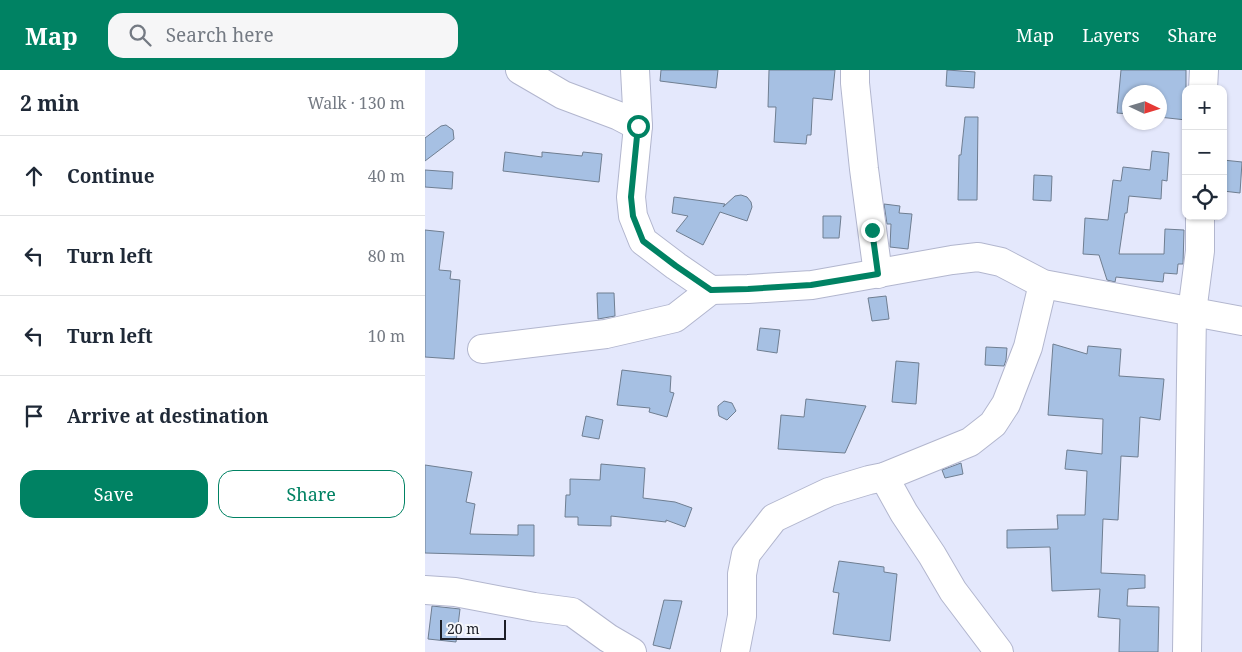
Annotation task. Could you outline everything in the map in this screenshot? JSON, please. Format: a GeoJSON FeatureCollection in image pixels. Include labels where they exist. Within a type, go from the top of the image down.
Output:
{"type":"FeatureCollection","features":[{"type":"Feature","properties":{"kind":"street"},"geometry":{"type":"LineString","coordinates":[[521,70],[563,95],[619,116],[638,126]]}},
{"type":"Feature","properties":{"kind":"street"},"geometry":{"type":"LineString","coordinates":[[635,70],[638,126],[631,197],[633,216],[643,241],[711,290],[811,285],[934,263],[978,258],[1001,262],[1043,284],[1242,322]]}},
{"type":"Feature","properties":{"kind":"street"},"geometry":{"type":"LineString","coordinates":[[855,70],[864,169],[878,274]]}},
{"type":"Feature","properties":{"kind":"street"},"geometry":{"type":"LineString","coordinates":[[1203,85],[1204,70]]}},
{"type":"Feature","properties":{"kind":"street"},"geometry":{"type":"LineString","coordinates":[[1187,652],[1192,312],[1200,251],[1200,220]]}},
{"type":"Feature","properties":{"kind":"street"},"geometry":{"type":"LineString","coordinates":[[735,652],[742,616],[742,574],[747,554],[774,518],[829,492],[884,477],[970,442],[993,424],[1005,404],[1028,347],[1043,284]]}},
{"type":"Feature","properties":{"kind":"street"},"geometry":{"type":"LineString","coordinates":[[482,349],[606,334],[675,318],[711,290]]}},
{"type":"Feature","properties":{"kind":"street"},"geometry":{"type":"LineString","coordinates":[[884,477],[904,513],[953,591],[999,652]]}},
{"type":"Feature","properties":{"kind":"street"},"geometry":{"type":"LineString","coordinates":[[425,590],[455,592],[572,612],[608,638],[632,652]]}},
{"type":"Feature","properties":{"kind":"building"},"geometry":{"type":"Polygon","coordinates":[[[661,70],[718,70],[716,88],[660,81],[661,70]]]}},
{"type":"Feature","properties":{"kind":"building"},"geometry":{"type":"Polygon","coordinates":[[[769,70],[835,70],[832,100],[813,98],[811,135],[807,135],[806,144],[774,142],[776,107],[768,107],[769,70]]]}},
{"type":"Feature","properties":{"kind":"building"},"geometry":{"type":"Polygon","coordinates":[[[947,70],[975,72],[974,88],[946,86],[947,70]]]}},
{"type":"Feature","properties":{"kind":"building"},"geometry":{"type":"Polygon","coordinates":[[[1121,70],[1186,70],[1186,85],[1182,85],[1182,120],[1167,118],[1167,85],[1122,85],[1122,113],[1117,113],[1121,70]]]}},
{"type":"Feature","properties":{"kind":"building"},"geometry":{"type":"Polygon","coordinates":[[[965,117],[978,117],[977,200],[958,200],[959,155],[961,155],[965,117]]]}},
{"type":"Feature","properties":{"kind":"building"},"geometry":{"type":"Polygon","coordinates":[[[446,125],[453,130],[454,139],[425,161],[425,138],[441,126],[446,125]]]}},
{"type":"Feature","properties":{"kind":"building"},"geometry":{"type":"Polygon","coordinates":[[[1152,151],[1169,153],[1167,181],[1162,180],[1161,199],[1129,196],[1119,254],[1164,254],[1165,229],[1184,230],[1183,264],[1178,264],[1177,274],[1164,273],[1163,282],[1116,277],[1115,282],[1107,280],[1099,255],[1083,254],[1085,218],[1108,220],[1113,180],[1121,181],[1123,167],[1150,170],[1152,151]]]}},
{"type":"Feature","properties":{"kind":"building"},"geometry":{"type":"Polygon","coordinates":[[[505,152],[542,157],[542,152],[582,156],[583,152],[602,154],[599,182],[503,171],[505,152]]]}},
{"type":"Feature","properties":{"kind":"building"},"geometry":{"type":"Polygon","coordinates":[[[1227,160],[1242,162],[1240,193],[1227,191],[1227,160]]]}},
{"type":"Feature","properties":{"kind":"building"},"geometry":{"type":"Polygon","coordinates":[[[425,170],[453,172],[452,189],[425,187],[425,170]]]}},
{"type":"Feature","properties":{"kind":"building"},"geometry":{"type":"Polygon","coordinates":[[[1034,175],[1052,176],[1051,201],[1033,200],[1034,175]]]}},
{"type":"Feature","properties":{"kind":"building"},"geometry":{"type":"Polygon","coordinates":[[[735,196],[747,197],[751,202],[752,207],[747,221],[720,212],[703,245],[676,231],[688,216],[672,213],[674,197],[725,204],[723,207],[735,196]]]}},
{"type":"Feature","properties":{"kind":"building"},"geometry":{"type":"Polygon","coordinates":[[[884,204],[900,206],[899,213],[912,214],[908,249],[890,247],[891,224],[887,224],[884,204]]]}},
{"type":"Feature","properties":{"kind":"building"},"geometry":{"type":"Polygon","coordinates":[[[823,216],[841,216],[839,238],[823,238],[823,216]]]}},
{"type":"Feature","properties":{"kind":"building"},"geometry":{"type":"Polygon","coordinates":[[[425,230],[444,232],[439,270],[451,271],[450,279],[460,280],[454,359],[425,357],[425,230]]]}},
{"type":"Feature","properties":{"kind":"building"},"geometry":{"type":"Polygon","coordinates":[[[597,293],[614,293],[615,316],[598,319],[597,293]]]}},
{"type":"Feature","properties":{"kind":"building"},"geometry":{"type":"Polygon","coordinates":[[[886,296],[889,319],[872,321],[868,298],[886,296]]]}},
{"type":"Feature","properties":{"kind":"building"},"geometry":{"type":"Polygon","coordinates":[[[760,328],[780,330],[777,353],[757,350],[760,328]]]}},
{"type":"Feature","properties":{"kind":"building"},"geometry":{"type":"Polygon","coordinates":[[[1053,344],[1087,354],[1088,346],[1121,349],[1119,376],[1164,379],[1160,420],[1140,417],[1138,457],[1121,456],[1118,520],[1103,519],[1101,573],[1145,575],[1145,588],[1128,589],[1127,606],[1159,607],[1158,652],[1119,652],[1120,619],[1098,617],[1100,589],[1052,591],[1050,547],[1007,548],[1007,530],[1058,529],[1057,515],[1085,515],[1087,471],[1065,469],[1067,450],[1102,454],[1103,419],[1048,415],[1053,344]]]}},
{"type":"Feature","properties":{"kind":"building"},"geometry":{"type":"Polygon","coordinates":[[[986,347],[1007,348],[1004,366],[985,365],[986,347]]]}},
{"type":"Feature","properties":{"kind":"building"},"geometry":{"type":"Polygon","coordinates":[[[896,361],[919,363],[916,404],[892,402],[896,361]]]}},
{"type":"Feature","properties":{"kind":"building"},"geometry":{"type":"Polygon","coordinates":[[[622,370],[671,376],[670,392],[674,393],[667,417],[649,412],[650,408],[617,405],[622,370]]]}},
{"type":"Feature","properties":{"kind":"building"},"geometry":{"type":"Polygon","coordinates":[[[806,399],[866,406],[845,453],[778,449],[781,415],[804,417],[806,399]]]}},
{"type":"Feature","properties":{"kind":"building"},"geometry":{"type":"Polygon","coordinates":[[[724,401],[732,403],[736,411],[727,420],[719,416],[718,410],[718,406],[724,401]]]}},
{"type":"Feature","properties":{"kind":"building"},"geometry":{"type":"Polygon","coordinates":[[[586,416],[603,420],[599,439],[582,436],[586,416]]]}},
{"type":"Feature","properties":{"kind":"building"},"geometry":{"type":"Polygon","coordinates":[[[961,463],[963,474],[945,478],[942,470],[961,463]]]}},
{"type":"Feature","properties":{"kind":"building"},"geometry":{"type":"Polygon","coordinates":[[[601,464],[645,468],[643,498],[675,502],[692,508],[685,527],[666,520],[666,522],[611,516],[611,526],[578,525],[578,517],[565,517],[566,495],[570,495],[570,479],[600,480],[601,464]]]}},
{"type":"Feature","properties":{"kind":"building"},"geometry":{"type":"Polygon","coordinates":[[[425,465],[472,472],[466,502],[475,504],[470,534],[518,535],[518,525],[534,525],[534,556],[425,553],[425,465]]]}},
{"type":"Feature","properties":{"kind":"building"},"geometry":{"type":"Polygon","coordinates":[[[839,561],[884,567],[884,572],[897,574],[890,641],[833,634],[839,593],[833,592],[839,561]]]}},
{"type":"Feature","properties":{"kind":"building"},"geometry":{"type":"Polygon","coordinates":[[[664,600],[682,601],[670,649],[653,645],[664,600]]]}},
{"type":"Feature","properties":{"kind":"building"},"geometry":{"type":"Polygon","coordinates":[[[432,606],[460,609],[456,642],[428,639],[432,606]]]}},
{"type":"Feature","properties":{"kind":"route"},"geometry":{"type":"LineString","coordinates":[[638,126],[631,197],[633,216],[643,241],[711,290],[811,285],[878,274],[872,230]]}}]}
